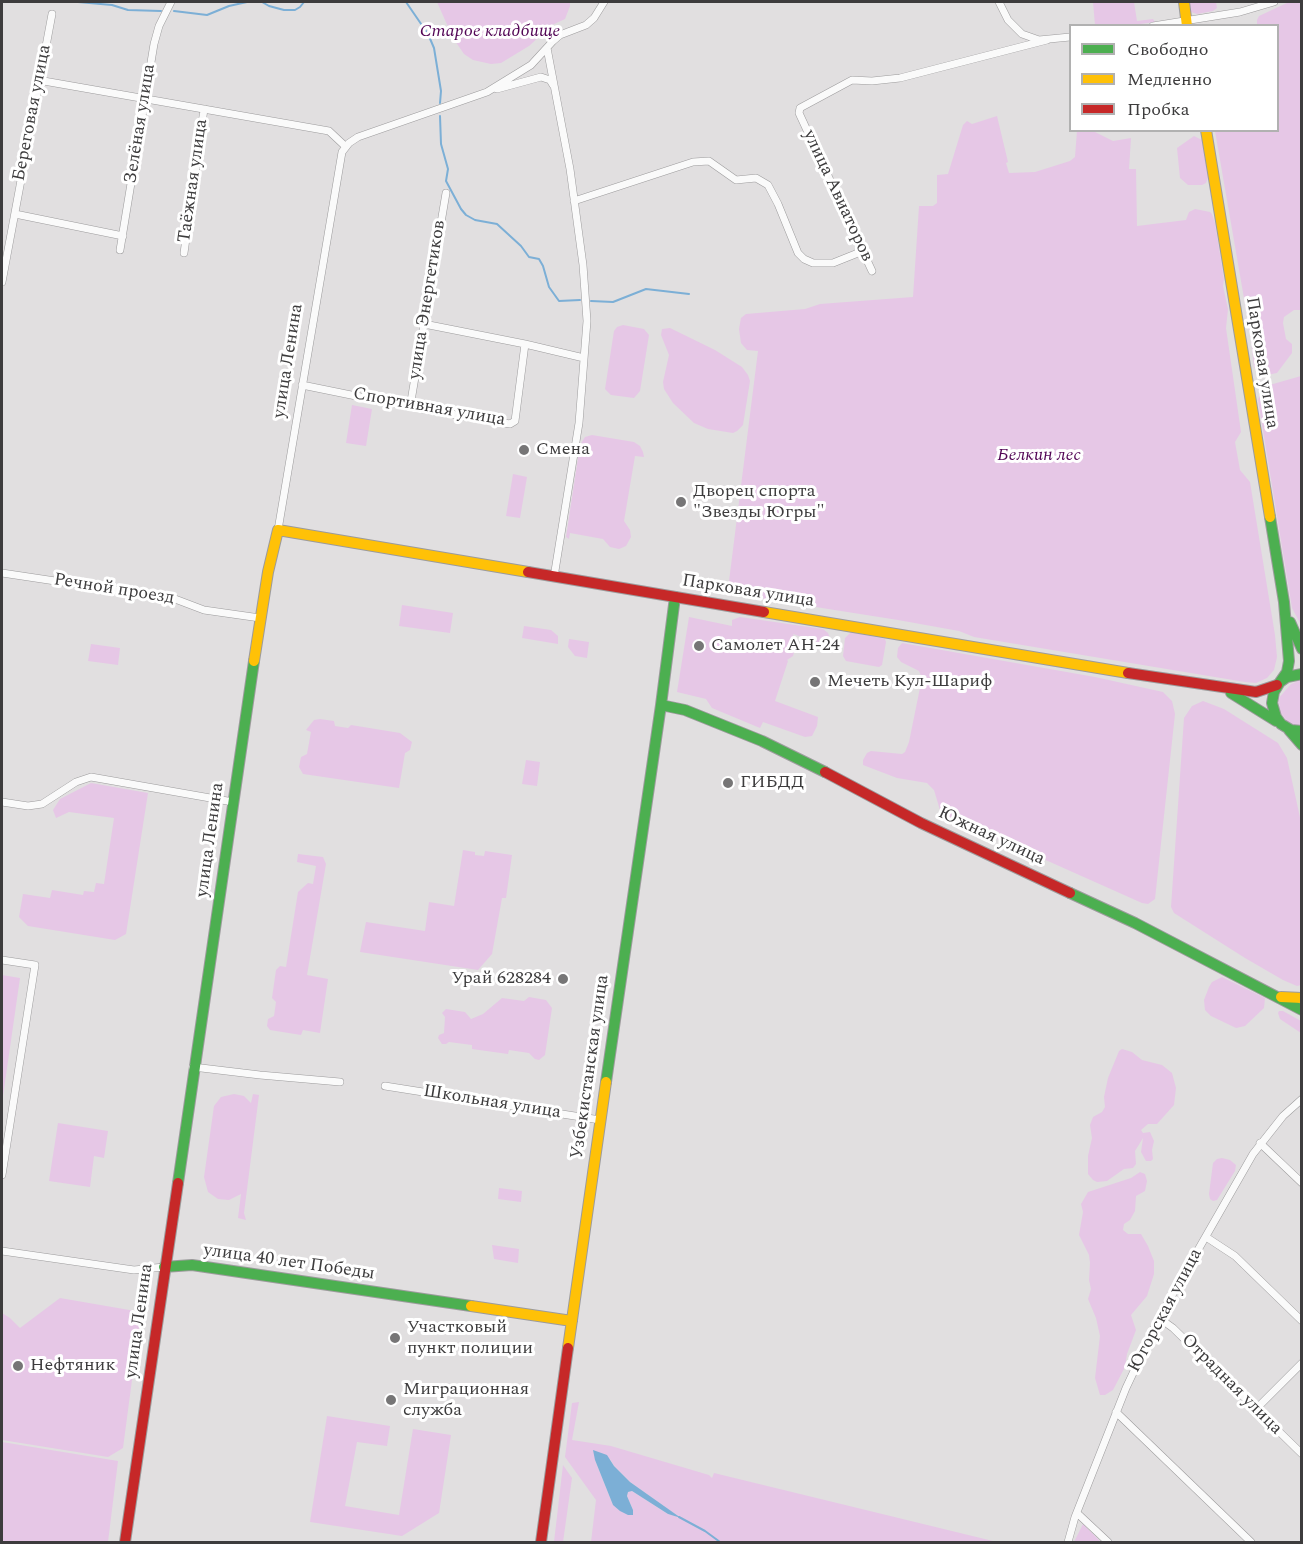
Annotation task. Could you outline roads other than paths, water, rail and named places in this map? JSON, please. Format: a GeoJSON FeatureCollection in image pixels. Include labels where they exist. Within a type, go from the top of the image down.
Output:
{"type":"FeatureCollection","features":[{"type":"Feature","properties":{"kind":"main road"},"geometry":{"type":"LineString","coordinates":[[1184,3],[1187,23]]}},
{"type":"Feature","properties":{"kind":"main road","name":"Парковая улица"},"geometry":{"type":"LineString","coordinates":[[278,530],[1214,687],[1256,692],[1279,684],[1287,672],[1289,661],[1284,602],[1206,132]]}},
{"type":"Feature","properties":{"kind":"main road","name":"улица Ленина"},"geometry":{"type":"LineString","coordinates":[[125,1542],[260,618],[278,530]]}},
{"type":"Feature","properties":{"kind":"main road","name":"Узбекистанская улица"},"geometry":{"type":"LineString","coordinates":[[541,1542],[675,597]]}},
{"type":"Feature","properties":{"kind":"main road","name":"Парковая улица"},"geometry":{"type":"LineString","coordinates":[[1284,602],[1295,637],[1302,649]]}},
{"type":"Feature","properties":{"kind":"main road"},"geometry":{"type":"LineString","coordinates":[[1302,674],[1287,677],[1279,684],[1272,704],[1276,717],[1302,745]]}},
{"type":"Feature","properties":{"kind":"main road","name":"Парковая улица"},"geometry":{"type":"LineString","coordinates":[[1214,687],[1241,698],[1284,726]]}},
{"type":"Feature","properties":{"kind":"main road","name":"Южная улица"},"geometry":{"type":"LineString","coordinates":[[661,705],[685,710],[762,741],[921,822],[1135,923],[1302,1010]]}},
{"type":"Feature","properties":{"kind":"main road"},"geometry":{"type":"LineString","coordinates":[[1284,726],[1302,731]]}},
{"type":"Feature","properties":{"kind":"main road"},"geometry":{"type":"LineString","coordinates":[[1275,996],[1302,998]]}},
{"type":"Feature","properties":{"kind":"main road","name":"улица 40 лет Победы"},"geometry":{"type":"LineString","coordinates":[[164,1267],[192,1265],[572,1321]]}},
{"type":"Feature","properties":{"kind":"street","name":"Зелёная улица"},"geometry":{"type":"LineString","coordinates":[[120,250],[157,32],[171,2]]}},
{"type":"Feature","properties":{"kind":"street"},"geometry":{"type":"LineString","coordinates":[[487,92],[531,65],[560,35],[586,25],[605,2]]}},
{"type":"Feature","properties":{"kind":"street"},"geometry":{"type":"LineString","coordinates":[[999,2],[1008,20],[1022,34],[1034,39],[1069,38]]}},
{"type":"Feature","properties":{"kind":"street"},"geometry":{"type":"LineString","coordinates":[[1187,23],[1274,2]]}},
{"type":"Feature","properties":{"kind":"street","name":"Береговая улица"},"geometry":{"type":"LineString","coordinates":[[2,282],[52,14]]}},
{"type":"Feature","properties":{"kind":"street","name":"улица Авиаторов"},"geometry":{"type":"LineString","coordinates":[[872,271],[799,113],[800,108],[852,80],[872,81],[900,78],[1047,40]]}},
{"type":"Feature","properties":{"kind":"street"},"geometry":{"type":"LineString","coordinates":[[547,48],[569,161],[583,265],[586,307],[578,430],[554,577]]}},
{"type":"Feature","properties":{"kind":"street"},"geometry":{"type":"LineString","coordinates":[[38,80],[329,130],[345,146],[365,134],[487,92],[542,77],[550,80],[554,87]]}},
{"type":"Feature","properties":{"kind":"street","name":"Таёжная улица"},"geometry":{"type":"LineString","coordinates":[[184,253],[204,109]]}},
{"type":"Feature","properties":{"kind":"street","name":"улица Ленина"},"geometry":{"type":"LineString","coordinates":[[278,530],[337,168],[339,157],[345,146]]}},
{"type":"Feature","properties":{"kind":"street"},"geometry":{"type":"LineString","coordinates":[[574,201],[693,162],[709,161],[736,180],[756,178],[768,185],[798,254],[804,259],[813,263],[832,263],[858,253],[859,245]]}},
{"type":"Feature","properties":{"kind":"street","name":"улица Энергетиков"},"geometry":{"type":"LineString","coordinates":[[410,407],[446,193]]}},
{"type":"Feature","properties":{"kind":"street"},"geometry":{"type":"LineString","coordinates":[[15,214],[123,236]]}},
{"type":"Feature","properties":{"kind":"street"},"geometry":{"type":"LineString","coordinates":[[424,324],[584,358]]}},
{"type":"Feature","properties":{"kind":"street","name":"Спортивная улица"},"geometry":{"type":"LineString","coordinates":[[302,385],[410,407],[513,423],[525,344]]}},
{"type":"Feature","properties":{"kind":"street","name":"Речной проезд"},"geometry":{"type":"LineString","coordinates":[[2,573],[175,599],[204,610],[260,618]]}},
{"type":"Feature","properties":{"kind":"street"},"geometry":{"type":"LineString","coordinates":[[2,802],[28,806],[42,804],[68,786],[92,777],[233,802]]}},
{"type":"Feature","properties":{"kind":"street"},"geometry":{"type":"LineString","coordinates":[[2,960],[35,965],[2,1175]]}},
{"type":"Feature","properties":{"kind":"street"},"geometry":{"type":"LineString","coordinates":[[193,1067],[340,1082]]}},
{"type":"Feature","properties":{"kind":"street","name":"Школьная улица"},"geometry":{"type":"LineString","coordinates":[[385,1086],[600,1120]]}},
{"type":"Feature","properties":{"kind":"street","name":"Югорская улица"},"geometry":{"type":"LineString","coordinates":[[1068,1542],[1116,1412],[1159,1318],[1260,1143],[1283,1116],[1302,1099]]}},
{"type":"Feature","properties":{"kind":"street"},"geometry":{"type":"LineString","coordinates":[[1260,1143],[1302,1183]]}},
{"type":"Feature","properties":{"kind":"street"},"geometry":{"type":"LineString","coordinates":[[1206,1237],[1235,1256],[1302,1321]]}},
{"type":"Feature","properties":{"kind":"street","name":"улица 40 лет Победы"},"geometry":{"type":"LineString","coordinates":[[2,1251],[134,1270],[164,1267]]}},
{"type":"Feature","properties":{"kind":"street","name":"Отрадная улица"},"geometry":{"type":"LineString","coordinates":[[1159,1318],[1173,1328],[1302,1454]]}},
{"type":"Feature","properties":{"kind":"street"},"geometry":{"type":"LineString","coordinates":[[1255,1410],[1302,1363]]}},
{"type":"Feature","properties":{"kind":"street"},"geometry":{"type":"LineString","coordinates":[[1116,1412],[1251,1542]]}},
{"type":"Feature","properties":{"kind":"street"},"geometry":{"type":"LineString","coordinates":[[1077,1513],[1108,1542]]}},
{"type":"Feature","properties":{"kind":"water"},"geometry":{"type":"Polygon","coordinates":[[[593,1450],[607,1455],[614,1466],[630,1482],[681,1518],[668,1514],[632,1491],[628,1492],[627,1496],[633,1515],[620,1511],[613,1505],[593,1450]]]}},
{"type":"Feature","properties":{"kind":"waterway"},"geometry":{"type":"LineString","coordinates":[[78,2],[112,5],[128,10],[161,11]]}},
{"type":"Feature","properties":{"kind":"waterway"},"geometry":{"type":"LineString","coordinates":[[174,11],[207,15],[247,2]]}},
{"type":"Feature","properties":{"kind":"waterway"},"geometry":{"type":"LineString","coordinates":[[262,2],[284,10],[295,10],[304,2]]}},
{"type":"Feature","properties":{"kind":"waterway"},"geometry":{"type":"LineString","coordinates":[[406,2],[428,34],[434,48],[441,91],[440,103]]}},
{"type":"Feature","properties":{"kind":"waterway"},"geometry":{"type":"LineString","coordinates":[[440,116],[441,144],[448,169],[446,181],[461,209],[475,220],[497,224],[521,246],[529,257],[539,259],[549,287],[559,301],[580,300]]}},
{"type":"Feature","properties":{"kind":"waterway"},"geometry":{"type":"LineString","coordinates":[[591,301],[613,302],[646,289],[689,294]]}},
{"type":"Feature","properties":{"kind":"waterway"},"geometry":{"type":"LineString","coordinates":[[679,1517],[720,1542]]}},
{"type":"Feature","properties":{"kind":"place","name":"Смена"},"geometry":{"type":"Point","coordinates":[524,450]}},
{"type":"Feature","properties":{"kind":"place","name":"Дворец спорта \"Звезды Югры\""},"geometry":{"type":"Point","coordinates":[681,502]}},
{"type":"Feature","properties":{"kind":"place","name":"Самолет АН-24"},"geometry":{"type":"Point","coordinates":[699,646]}},
{"type":"Feature","properties":{"kind":"place","name":"Мечеть Кул-Шариф"},"geometry":{"type":"Point","coordinates":[815,682]}},
{"type":"Feature","properties":{"kind":"place","name":"ГИБДД"},"geometry":{"type":"Point","coordinates":[728,783]}},
{"type":"Feature","properties":{"kind":"place","name":"Урай 628284"},"geometry":{"type":"Point","coordinates":[563,979]}},
{"type":"Feature","properties":{"kind":"place","name":"Участковый пункт полиции"},"geometry":{"type":"Point","coordinates":[395,1338]}},
{"type":"Feature","properties":{"kind":"place","name":"Нефтяник"},"geometry":{"type":"Point","coordinates":[18,1366]}},
{"type":"Feature","properties":{"kind":"place","name":"Миграционная служба"},"geometry":{"type":"Point","coordinates":[391,1400]}},
{"type":"Feature","properties":{"kind":"park label","name":"Старое кладбище"},"geometry":{"type":"Point","coordinates":[490,32]}},
{"type":"Feature","properties":{"kind":"park label","name":"Белкин лес"},"geometry":{"type":"Point","coordinates":[1039,456]}}]}
